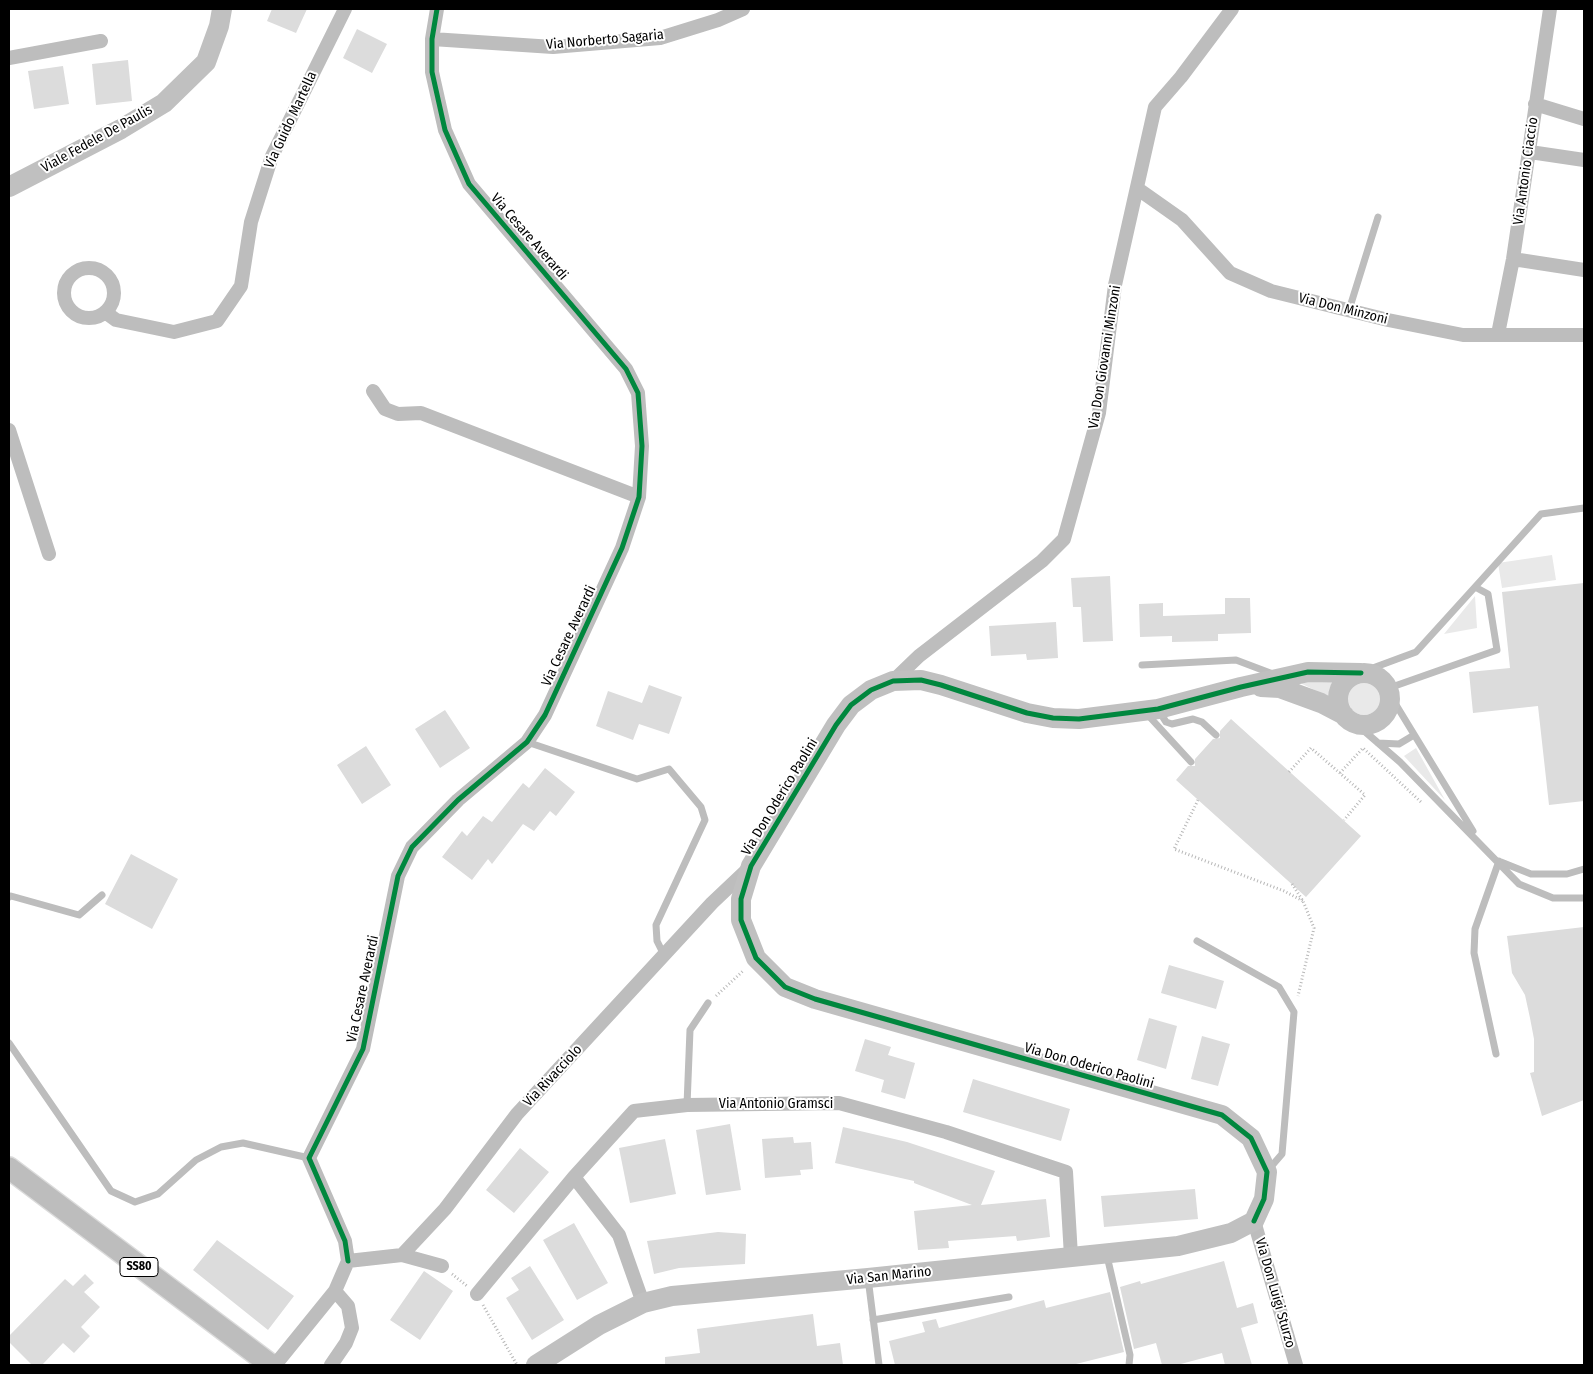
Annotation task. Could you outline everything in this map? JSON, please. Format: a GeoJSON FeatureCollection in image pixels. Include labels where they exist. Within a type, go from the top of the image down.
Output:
{"type":"FeatureCollection","features":[{"type":"Feature","properties":{"kind":"main road","name":"SS80"},"geometry":{"type":"LineString","coordinates":[[9,1168],[271,1365]]}},
{"type":"Feature","properties":{"kind":"street","name":"Viale Fedele De Paulis"},"geometry":{"type":"LineString","coordinates":[[9,186],[122,129],[164,103],[206,62],[219,26],[222,9]]}},
{"type":"Feature","properties":{"kind":"street","name":"Via Guido Martella"},"geometry":{"type":"LineString","coordinates":[[106,312],[116,320],[174,332],[217,321],[241,286],[251,222],[272,156],[345,9]]}},
{"type":"Feature","properties":{"kind":"street","name":"Via Cesare Averardi"},"geometry":{"type":"LineString","coordinates":[[309,1158],[362,1049],[398,876],[412,846],[458,800],[526,742],[545,715],[614,566],[639,497],[642,446],[638,393],[626,369],[469,184],[445,130],[432,72],[432,39],[437,9]]}},
{"type":"Feature","properties":{"kind":"street","name":"Via Norberto Sagaria"},"geometry":{"type":"LineString","coordinates":[[432,39],[553,47],[660,38],[718,20],[743,9]]}},
{"type":"Feature","properties":{"kind":"street","name":"Via Don Giovanni Minzoni"},"geometry":{"type":"LineString","coordinates":[[894,682],[919,656],[1042,561],[1064,540],[1099,413],[1115,285],[1155,108],[1232,9]]}},
{"type":"Feature","properties":{"kind":"street","name":"Via Antonio Ciaccio"},"geometry":{"type":"LineString","coordinates":[[1498,334],[1530,152],[1535,104],[1550,9]]}},
{"type":"Feature","properties":{"kind":"street"},"geometry":{"type":"LineString","coordinates":[[9,58],[101,41]]}},
{"type":"Feature","properties":{"kind":"street"},"geometry":{"type":"LineString","coordinates":[[1535,104],[1584,119]]}},
{"type":"Feature","properties":{"kind":"street"},"geometry":{"type":"LineString","coordinates":[[1530,152],[1584,160]]}},
{"type":"Feature","properties":{"kind":"street","name":"Via Don Minzoni"},"geometry":{"type":"LineString","coordinates":[[1138,188],[1182,220],[1230,273],[1271,291],[1388,320],[1463,335],[1584,335]]}},
{"type":"Feature","properties":{"kind":"street"},"geometry":{"type":"LineString","coordinates":[[1512,259],[1584,270]]}},
{"type":"Feature","properties":{"kind":"street"},"geometry":{"type":"LineString","coordinates":[[374,391],[385,409],[410,416],[421,413],[639,497]]}},
{"type":"Feature","properties":{"kind":"street"},"geometry":{"type":"LineString","coordinates":[[9,430],[49,554]]}},
{"type":"Feature","properties":{"kind":"street"},"geometry":{"type":"LineString","coordinates":[[1308,672],[1361,673],[1377,676],[1390,692],[1390,704],[1380,720],[1364,725],[1321,703],[1280,688],[1242,687],[1308,672]]}},
{"type":"Feature","properties":{"kind":"street"},"geometry":{"type":"LineString","coordinates":[[1349,719],[1340,708],[1339,693],[1347,679],[1361,673]]}},
{"type":"Feature","properties":{"kind":"street","name":"Via Don Oderico Paolini"},"geometry":{"type":"LineString","coordinates":[[1242,687],[1151,710],[1098,718],[1053,718],[1027,713],[941,684],[921,680],[894,682],[871,690],[851,706],[836,725],[751,866],[741,898],[741,920],[756,958],[785,987],[815,999],[1222,1115],[1251,1138],[1267,1172]]}},
{"type":"Feature","properties":{"kind":"street","name":"Via Rivacciolo"},"geometry":{"type":"LineString","coordinates":[[402,1255],[445,1209],[517,1114],[712,903],[751,866]]}},
{"type":"Feature","properties":{"kind":"street","name":"Via Antonio Gramsci"},"geometry":{"type":"LineString","coordinates":[[477,1294],[574,1177],[634,1111],[687,1104],[839,1103],[946,1132],[1066,1172],[1071,1256]]}},
{"type":"Feature","properties":{"kind":"street"},"geometry":{"type":"LineString","coordinates":[[275,1365],[334,1291],[348,1262],[345,1241],[309,1158]]}},
{"type":"Feature","properties":{"kind":"street"},"geometry":{"type":"LineString","coordinates":[[1254,1221],[1264,1199],[1267,1172]]}},
{"type":"Feature","properties":{"kind":"street"},"geometry":{"type":"LineString","coordinates":[[574,1177],[620,1235],[643,1303]]}},
{"type":"Feature","properties":{"kind":"street","name":"Via San Marino"},"geometry":{"type":"LineString","coordinates":[[536,1365],[599,1325],[643,1303],[672,1296],[1178,1246],[1231,1233],[1254,1221]]}},
{"type":"Feature","properties":{"kind":"street","name":"Via Don Luigi Sturzo"},"geometry":{"type":"LineString","coordinates":[[1254,1221],[1296,1365]]}},
{"type":"Feature","properties":{"kind":"street"},"geometry":{"type":"LineString","coordinates":[[348,1262],[402,1255],[442,1266]]}},
{"type":"Feature","properties":{"kind":"street"},"geometry":{"type":"LineString","coordinates":[[330,1365],[346,1343],[352,1328],[348,1306],[334,1291]]}},
{"type":"Feature","properties":{"kind":"lane"},"geometry":{"type":"LineString","coordinates":[[1349,310],[1378,217]]}},
{"type":"Feature","properties":{"kind":"lane"},"geometry":{"type":"LineString","coordinates":[[1361,673],[1416,652],[1541,514],[1584,508]]}},
{"type":"Feature","properties":{"kind":"lane"},"geometry":{"type":"LineString","coordinates":[[1475,587],[1488,594],[1497,650],[1390,692],[1458,809],[1484,846]]}},
{"type":"Feature","properties":{"kind":"lane"},"geometry":{"type":"LineString","coordinates":[[1142,665],[1236,660],[1282,678]]}},
{"type":"Feature","properties":{"kind":"lane"},"geometry":{"type":"LineString","coordinates":[[1151,710],[1166,722],[1172,724],[1193,719],[1202,722],[1216,735]]}},
{"type":"Feature","properties":{"kind":"lane"},"geometry":{"type":"LineString","coordinates":[[1151,710],[1192,762]]}},
{"type":"Feature","properties":{"kind":"lane"},"geometry":{"type":"LineString","coordinates":[[1349,719],[1377,743],[1484,846],[1519,884],[1553,898],[1584,898]]}},
{"type":"Feature","properties":{"kind":"lane"},"geometry":{"type":"LineString","coordinates":[[1377,743],[1399,744],[1414,735]]}},
{"type":"Feature","properties":{"kind":"lane"},"geometry":{"type":"LineString","coordinates":[[526,742],[637,779],[669,769],[701,807],[705,820],[656,926],[657,941],[664,955]]}},
{"type":"Feature","properties":{"kind":"lane"},"geometry":{"type":"LineString","coordinates":[[1499,861],[1531,874],[1567,874],[1584,869]]}},
{"type":"Feature","properties":{"kind":"lane"},"geometry":{"type":"LineString","coordinates":[[1496,1054],[1474,953],[1475,929],[1499,861]]}},
{"type":"Feature","properties":{"kind":"lane"},"geometry":{"type":"LineString","coordinates":[[9,897],[79,915],[102,894]]}},
{"type":"Feature","properties":{"kind":"lane"},"geometry":{"type":"LineString","coordinates":[[1197,941],[1279,987],[1294,1012],[1282,1154],[1267,1172]]}},
{"type":"Feature","properties":{"kind":"lane"},"geometry":{"type":"LineString","coordinates":[[687,1104],[690,1030],[708,1003]]}},
{"type":"Feature","properties":{"kind":"lane"},"geometry":{"type":"LineString","coordinates":[[9,1043],[111,1191],[135,1202],[158,1194],[196,1160],[220,1147],[243,1143],[309,1158]]}},
{"type":"Feature","properties":{"kind":"lane"},"geometry":{"type":"LineString","coordinates":[[1106,1252],[1130,1355],[1129,1365]]}},
{"type":"Feature","properties":{"kind":"lane"},"geometry":{"type":"LineString","coordinates":[[868,1278],[879,1365]]}},
{"type":"Feature","properties":{"kind":"lane"},"geometry":{"type":"LineString","coordinates":[[873,1320],[1009,1297]]}},
{"type":"Feature","properties":{"kind":"path"},"geometry":{"type":"LineString","coordinates":[[1289,772],[1311,748],[1340,773],[1365,795],[1344,820]]}},
{"type":"Feature","properties":{"kind":"path"},"geometry":{"type":"LineString","coordinates":[[1340,773],[1363,748],[1426,806]]}},
{"type":"Feature","properties":{"kind":"path"},"geometry":{"type":"LineString","coordinates":[[1198,800],[1174,849],[1284,891],[1303,901]]}},
{"type":"Feature","properties":{"kind":"path"},"geometry":{"type":"LineString","coordinates":[[1292,884],[1303,901],[1314,928],[1294,1012]]}},
{"type":"Feature","properties":{"kind":"path"},"geometry":{"type":"LineString","coordinates":[[708,1003],[744,970]]}},
{"type":"Feature","properties":{"kind":"path"},"geometry":{"type":"LineString","coordinates":[[442,1266],[477,1294],[517,1365]]}},
{"type":"Feature","properties":{"kind":"shaded area"},"geometry":{"type":"Polygon","coordinates":[[[1552,555],[1556,580],[1502,588],[1498,563],[1552,555]]]}},
{"type":"Feature","properties":{"kind":"shaded area"},"geometry":{"type":"Polygon","coordinates":[[[1475,596],[1477,628],[1444,634],[1475,596]]]}},
{"type":"Feature","properties":{"kind":"shaded area"},"geometry":{"type":"Polygon","coordinates":[[[1337,679],[1331,698],[1296,681],[1337,679]]]}},
{"type":"Feature","properties":{"kind":"shaded area"},"geometry":{"type":"Polygon","coordinates":[[[1364,681],[1376,686],[1381,698],[1376,710],[1364,715],[1352,710],[1347,698],[1352,686],[1364,681]]]}},
{"type":"Feature","properties":{"kind":"shaded area"},"geometry":{"type":"Polygon","coordinates":[[[1416,748],[1445,800],[1404,756],[1416,748]]]}},
{"type":"Feature","properties":{"kind":"building"},"geometry":{"type":"Polygon","coordinates":[[[272,9],[307,9],[296,33],[267,21],[272,9]]]}},
{"type":"Feature","properties":{"kind":"building"},"geometry":{"type":"Polygon","coordinates":[[[357,29],[387,44],[372,73],[343,58],[357,29]]]}},
{"type":"Feature","properties":{"kind":"building"},"geometry":{"type":"Polygon","coordinates":[[[128,60],[132,101],[96,105],[92,64],[128,60]]]}},
{"type":"Feature","properties":{"kind":"building"},"geometry":{"type":"Polygon","coordinates":[[[63,66],[69,104],[34,109],[28,71],[63,66]]]}},
{"type":"Feature","properties":{"kind":"building"},"geometry":{"type":"Polygon","coordinates":[[[1110,576],[1113,641],[1083,642],[1081,607],[1073,607],[1071,578],[1110,576]]]}},
{"type":"Feature","properties":{"kind":"building"},"geometry":{"type":"Polygon","coordinates":[[[1584,583],[1584,801],[1549,805],[1538,706],[1473,713],[1469,672],[1510,668],[1502,592],[1584,583]]]}},
{"type":"Feature","properties":{"kind":"building"},"geometry":{"type":"Polygon","coordinates":[[[1225,598],[1250,598],[1251,633],[1218,634],[1218,641],[1172,642],[1172,636],[1140,637],[1139,604],[1163,603],[1163,616],[1225,614],[1225,598]]]}},
{"type":"Feature","properties":{"kind":"building"},"geometry":{"type":"Polygon","coordinates":[[[1056,622],[1058,658],[1027,660],[1026,654],[991,656],[989,626],[1056,622]]]}},
{"type":"Feature","properties":{"kind":"building"},"geometry":{"type":"Polygon","coordinates":[[[649,685],[682,697],[669,734],[639,724],[633,740],[596,726],[608,691],[642,703],[649,685]]]}},
{"type":"Feature","properties":{"kind":"building"},"geometry":{"type":"Polygon","coordinates":[[[445,710],[470,748],[440,768],[415,729],[445,710]]]}},
{"type":"Feature","properties":{"kind":"building"},"geometry":{"type":"Polygon","coordinates":[[[1231,719],[1361,836],[1306,897],[1176,780],[1188,766],[1195,766],[1195,759],[1213,739],[1220,738],[1220,731],[1231,719]]]}},
{"type":"Feature","properties":{"kind":"building"},"geometry":{"type":"Polygon","coordinates":[[[366,746],[391,785],[362,804],[337,765],[366,746]]]}},
{"type":"Feature","properties":{"kind":"building"},"geometry":{"type":"Polygon","coordinates":[[[545,768],[575,792],[556,816],[550,811],[534,831],[523,824],[492,864],[488,859],[472,880],[442,857],[462,831],[467,836],[483,816],[492,822],[523,783],[529,788],[545,768]]]}},
{"type":"Feature","properties":{"kind":"building"},"geometry":{"type":"Polygon","coordinates":[[[131,854],[178,879],[152,929],[105,904],[131,854]]]}},
{"type":"Feature","properties":{"kind":"building"},"geometry":{"type":"Polygon","coordinates":[[[1584,927],[1584,1100],[1542,1116],[1530,1073],[1534,1072],[1534,1039],[1530,1018],[1525,995],[1512,973],[1507,936],[1584,927]]]}},
{"type":"Feature","properties":{"kind":"building"},"geometry":{"type":"Polygon","coordinates":[[[1169,965],[1224,981],[1216,1009],[1161,993],[1169,965]]]}},
{"type":"Feature","properties":{"kind":"building"},"geometry":{"type":"Polygon","coordinates":[[[1149,1018],[1177,1026],[1166,1069],[1137,1060],[1149,1018]]]}},
{"type":"Feature","properties":{"kind":"building"},"geometry":{"type":"Polygon","coordinates":[[[1202,1036],[1230,1044],[1218,1086],[1191,1079],[1202,1036]]]}},
{"type":"Feature","properties":{"kind":"building"},"geometry":{"type":"Polygon","coordinates":[[[865,1039],[891,1047],[888,1055],[915,1063],[905,1099],[881,1092],[884,1080],[855,1071],[865,1039]]]}},
{"type":"Feature","properties":{"kind":"building"},"geometry":{"type":"Polygon","coordinates":[[[973,1079],[1070,1109],[1061,1141],[963,1112],[973,1079]]]}},
{"type":"Feature","properties":{"kind":"building"},"geometry":{"type":"Polygon","coordinates":[[[730,1124],[741,1190],[706,1195],[696,1130],[730,1124]]]}},
{"type":"Feature","properties":{"kind":"building"},"geometry":{"type":"Polygon","coordinates":[[[843,1127],[907,1142],[995,1171],[981,1205],[1046,1199],[1050,1237],[1017,1241],[1016,1236],[948,1241],[949,1248],[918,1250],[914,1211],[972,1205],[914,1183],[914,1181],[835,1163],[843,1127]]]}},
{"type":"Feature","properties":{"kind":"building"},"geometry":{"type":"Polygon","coordinates":[[[793,1137],[794,1143],[811,1142],[813,1169],[800,1170],[801,1175],[765,1178],[762,1139],[793,1137]]]}},
{"type":"Feature","properties":{"kind":"building"},"geometry":{"type":"Polygon","coordinates":[[[665,1139],[676,1194],[630,1203],[619,1148],[665,1139]]]}},
{"type":"Feature","properties":{"kind":"building"},"geometry":{"type":"Polygon","coordinates":[[[520,1148],[549,1172],[514,1213],[486,1190],[520,1148]]]}},
{"type":"Feature","properties":{"kind":"building"},"geometry":{"type":"Polygon","coordinates":[[[1195,1189],[1198,1219],[1104,1227],[1101,1196],[1195,1189]]]}},
{"type":"Feature","properties":{"kind":"building"},"geometry":{"type":"Polygon","coordinates":[[[574,1223],[608,1283],[577,1300],[543,1240],[574,1223]]]}},
{"type":"Feature","properties":{"kind":"building"},"geometry":{"type":"Polygon","coordinates":[[[718,1232],[746,1234],[745,1264],[679,1268],[654,1274],[647,1241],[718,1232]]]}},
{"type":"Feature","properties":{"kind":"building"},"geometry":{"type":"Polygon","coordinates":[[[217,1240],[294,1296],[268,1330],[193,1270],[217,1240]]]}},
{"type":"Feature","properties":{"kind":"building"},"geometry":{"type":"Polygon","coordinates":[[[1224,1261],[1237,1308],[1253,1303],[1258,1323],[1241,1328],[1252,1365],[1225,1365],[1222,1353],[1177,1365],[1162,1365],[1156,1343],[1134,1349],[1120,1287],[1140,1281],[1141,1284],[1224,1261]]]}},
{"type":"Feature","properties":{"kind":"building"},"geometry":{"type":"Polygon","coordinates":[[[530,1266],[564,1320],[532,1340],[506,1298],[519,1290],[511,1278],[530,1266]]]}},
{"type":"Feature","properties":{"kind":"building"},"geometry":{"type":"Polygon","coordinates":[[[424,1271],[453,1291],[420,1340],[390,1320],[424,1271]]]}},
{"type":"Feature","properties":{"kind":"building"},"geometry":{"type":"Polygon","coordinates":[[[85,1274],[94,1283],[84,1292],[100,1307],[81,1327],[90,1336],[74,1353],[63,1343],[42,1365],[32,1365],[9,1342],[9,1336],[65,1279],[73,1286],[85,1274]]]}},
{"type":"Feature","properties":{"kind":"building"},"geometry":{"type":"Polygon","coordinates":[[[1110,1292],[1124,1352],[1072,1365],[895,1365],[889,1341],[925,1332],[922,1322],[936,1319],[939,1328],[1044,1300],[1046,1308],[1110,1292]]]}},
{"type":"Feature","properties":{"kind":"building"},"geometry":{"type":"Polygon","coordinates":[[[813,1314],[817,1346],[840,1343],[843,1365],[665,1365],[665,1357],[700,1353],[697,1329],[813,1314]]]}},
{"type":"Feature","properties":{"kind":"cycle path"},"geometry":{"type":"LineString","coordinates":[[348,1261],[345,1241],[309,1158],[363,1049],[398,876],[412,847],[458,800],[527,742],[545,715],[622,548],[639,497],[642,446],[638,393],[626,369],[469,184],[445,130],[432,72],[432,39],[437,9]]}},
{"type":"Feature","properties":{"kind":"cycle path"},"geometry":{"type":"LineString","coordinates":[[1254,1221],[1264,1199],[1267,1172],[1251,1138],[1222,1115],[815,999],[785,987],[756,958],[741,920],[741,899],[751,866],[836,725],[851,705],[871,690],[893,681],[921,680],[1027,713],[1053,718],[1079,719],[1158,709],[1308,672],[1361,673]]}}]}
